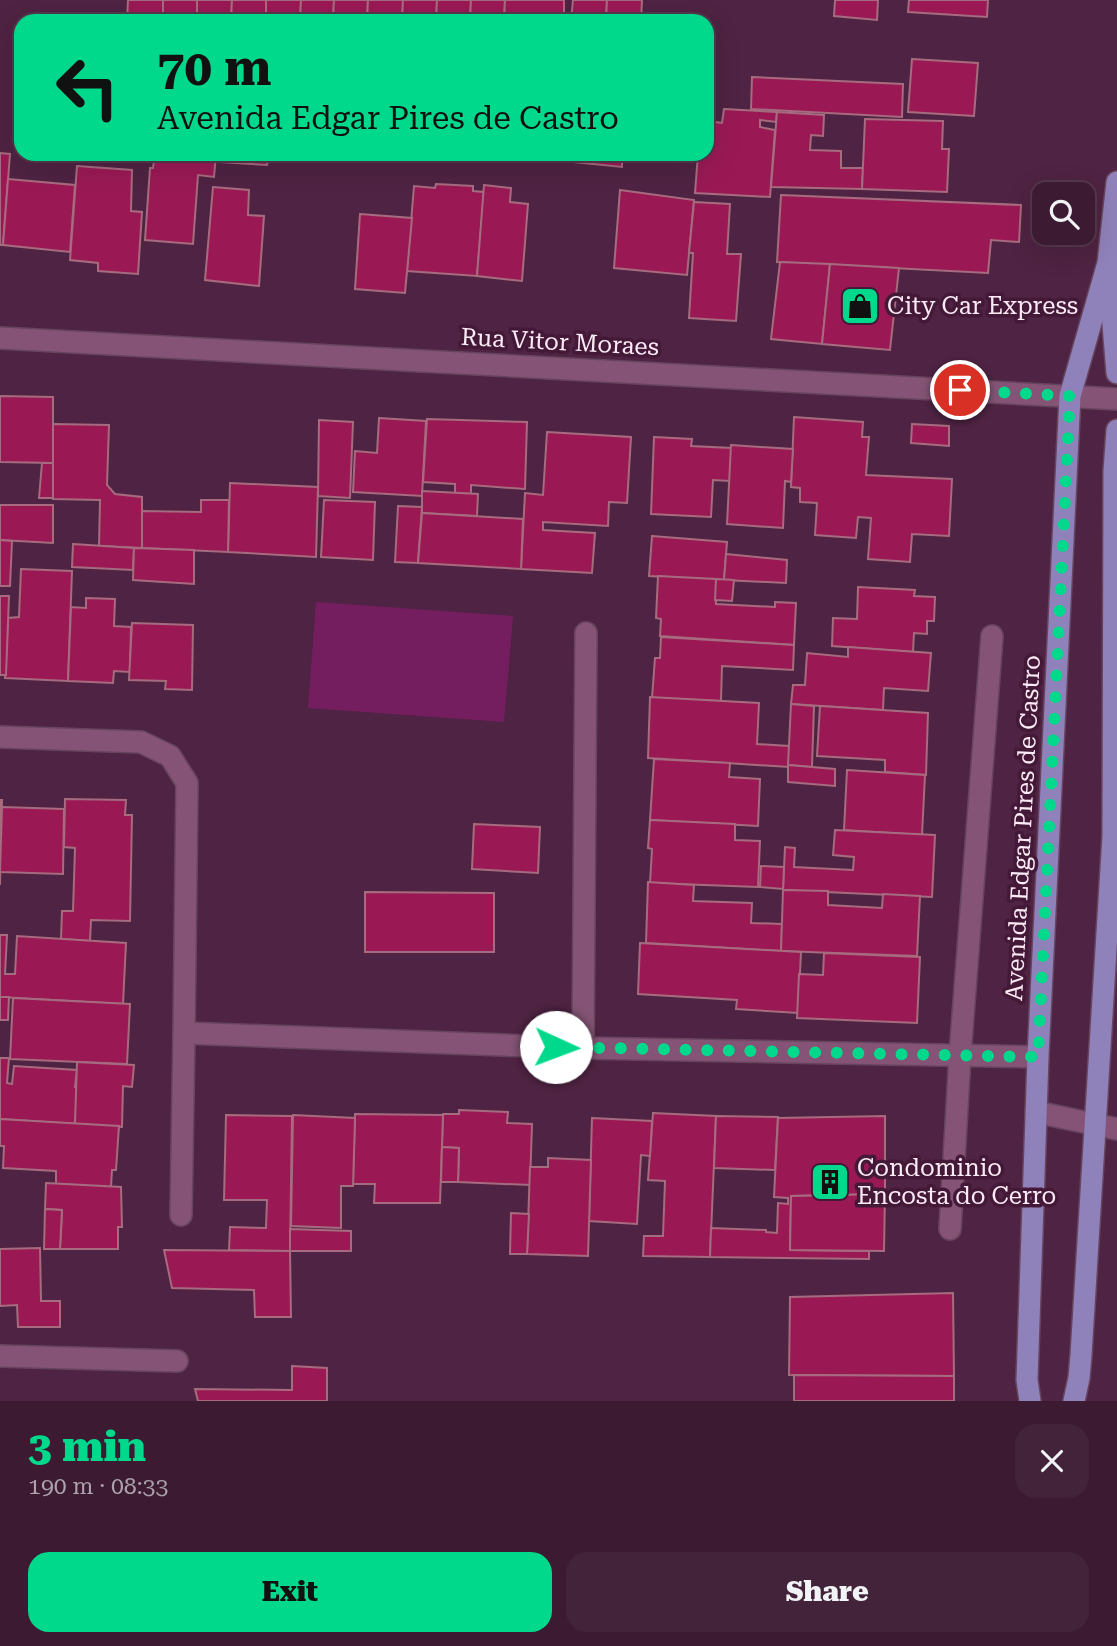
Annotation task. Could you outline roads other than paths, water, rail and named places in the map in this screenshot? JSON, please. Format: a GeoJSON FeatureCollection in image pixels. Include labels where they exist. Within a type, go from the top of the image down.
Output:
{"type":"FeatureCollection","features":[{"type":"Feature","properties":{"kind":"main road","name":"Avenida Edgar Pires de Castro"},"geometry":{"type":"LineString","coordinates":[[1030,1401],[1027,1380],[1038,1057],[1070,396],[1108,263],[1117,182]]}},
{"type":"Feature","properties":{"kind":"main road","name":"Avenida Edgar Pires de Castro"},"geometry":{"type":"LineString","coordinates":[[1108,263],[1117,373]]}},
{"type":"Feature","properties":{"kind":"main road"},"geometry":{"type":"LineString","coordinates":[[1074,1401],[1081,1355],[1113,836],[1114,471],[1117,430]]}},
{"type":"Feature","properties":{"kind":"street","name":"Rua Vitor Moraes"},"geometry":{"type":"LineString","coordinates":[[0,338],[1117,399]]}},
{"type":"Feature","properties":{"kind":"street"},"geometry":{"type":"LineString","coordinates":[[583,1048],[586,633]]}},
{"type":"Feature","properties":{"kind":"street"},"geometry":{"type":"LineString","coordinates":[[950,1229],[960,1055],[992,636]]}},
{"type":"Feature","properties":{"kind":"street"},"geometry":{"type":"LineString","coordinates":[[0,737],[141,742],[170,756],[187,783],[181,1215]]}},
{"type":"Feature","properties":{"kind":"street"},"geometry":{"type":"LineString","coordinates":[[184,1032],[583,1048],[1038,1057]]}},
{"type":"Feature","properties":{"kind":"street"},"geometry":{"type":"LineString","coordinates":[[1036,1112],[1117,1129]]}},
{"type":"Feature","properties":{"kind":"street"},"geometry":{"type":"LineString","coordinates":[[0,1356],[177,1361]]}},
{"type":"Feature","properties":{"kind":"place","name":"City Car Express"},"geometry":{"type":"Point","coordinates":[860,306]}},
{"type":"Feature","properties":{"kind":"place","name":"Condominio Encosta do Cerro"},"geometry":{"type":"Point","coordinates":[830,1182]}}]}
